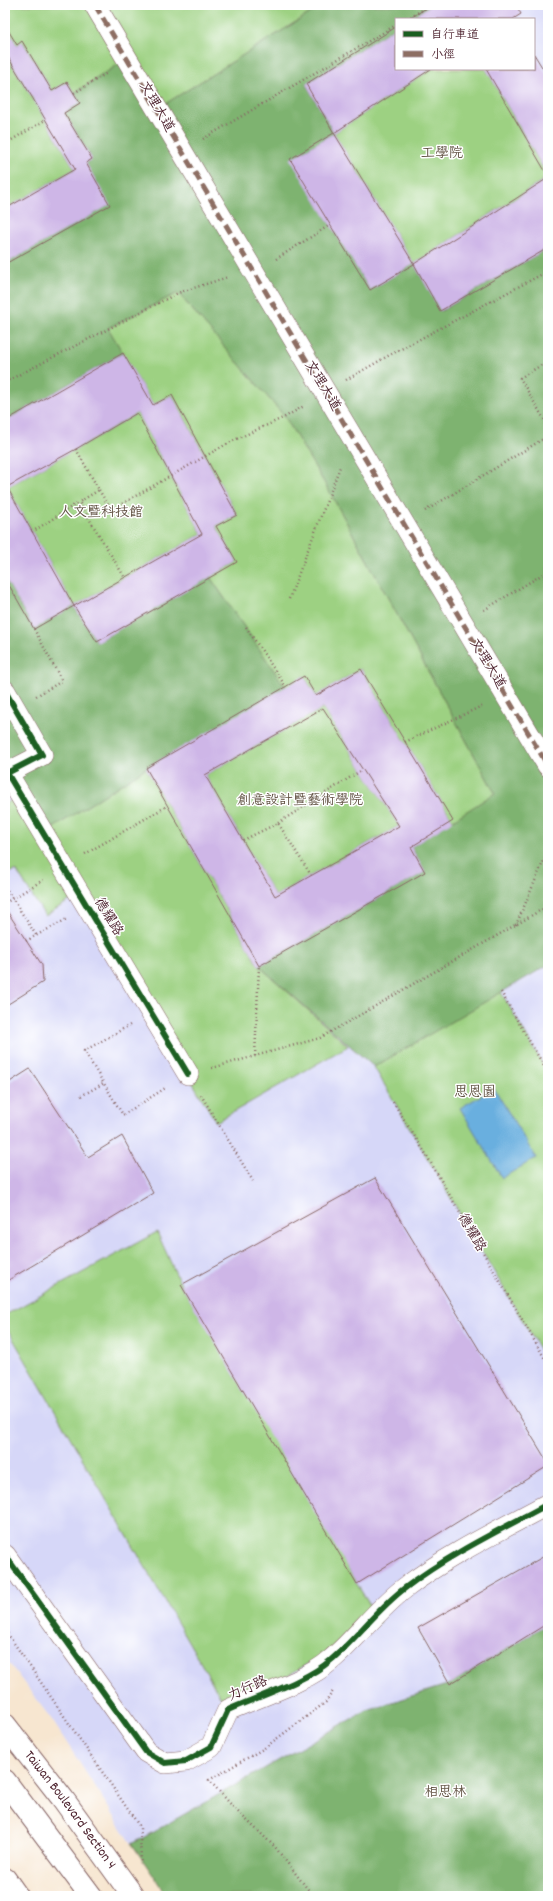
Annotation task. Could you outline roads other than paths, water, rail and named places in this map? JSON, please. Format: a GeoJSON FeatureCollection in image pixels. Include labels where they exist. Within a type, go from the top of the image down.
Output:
{"type":"FeatureCollection","features":[{"type":"Feature","properties":{"kind":"main road","name":"Taiwan Boulevard Section 4"},"geometry":{"type":"LineString","coordinates":[[5,1725],[63,1799],[133,1896]]}},
{"type":"Feature","properties":{"kind":"main road"},"geometry":{"type":"LineString","coordinates":[[5,1781],[91,1896]]}},
{"type":"Feature","properties":{"kind":"main road"},"geometry":{"type":"LineString","coordinates":[[5,1879],[17,1896]]}},
{"type":"Feature","properties":{"kind":"street","name":"文理大道"},"geometry":{"type":"LineString","coordinates":[[95,5],[548,766]]}},
{"type":"Feature","properties":{"kind":"street","name":"德耀路"},"geometry":{"type":"LineString","coordinates":[[10,699],[42,755],[8,773],[188,1074]]}},
{"type":"Feature","properties":{"kind":"street","name":"力行路"},"geometry":{"type":"LineString","coordinates":[[5,1555],[146,1752],[164,1763],[186,1761],[211,1747],[228,1710],[305,1677],[331,1661],[374,1616],[404,1588],[436,1566],[548,1504]]}},
{"type":"Feature","properties":{"kind":"water"},"geometry":{"type":"Polygon","coordinates":[[[494,1088],[536,1158],[502,1178],[460,1108],[494,1088]]]}},
{"type":"Feature","properties":{"kind":"park label","name":"工學院"},"geometry":{"type":"Point","coordinates":[442,154]}},
{"type":"Feature","properties":{"kind":"park label","name":"人文暨科技館"},"geometry":{"type":"Point","coordinates":[101,513]}},
{"type":"Feature","properties":{"kind":"park label","name":"創意設計暨藝術學院"},"geometry":{"type":"Point","coordinates":[300,801]}},
{"type":"Feature","properties":{"kind":"park label","name":"思恩園"},"geometry":{"type":"Point","coordinates":[475,1093]}},
{"type":"Feature","properties":{"kind":"park label","name":"相思林"},"geometry":{"type":"Point","coordinates":[445,1793]}}]}
